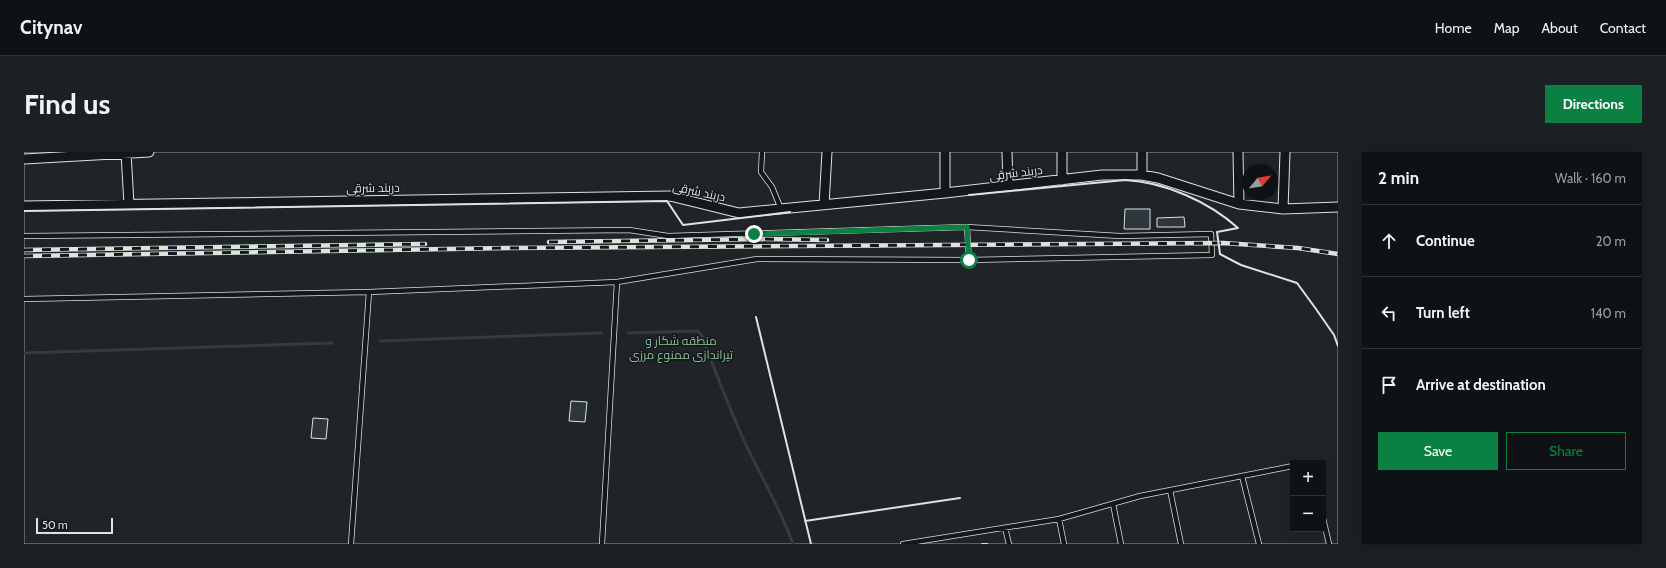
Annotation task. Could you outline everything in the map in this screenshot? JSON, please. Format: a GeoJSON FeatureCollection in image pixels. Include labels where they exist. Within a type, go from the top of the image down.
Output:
{"type":"FeatureCollection","features":[{"type":"Feature","properties":{"kind":"street"},"geometry":{"type":"LineString","coordinates":[[24,159],[148,152]]}},
{"type":"Feature","properties":{"kind":"street"},"geometry":{"type":"LineString","coordinates":[[824,205],[828,152]]}},
{"type":"Feature","properties":{"kind":"street"},"geometry":{"type":"LineString","coordinates":[[945,152],[945,193]]}},
{"type":"Feature","properties":{"kind":"street"},"geometry":{"type":"LineString","coordinates":[[1007,152],[1008,186]]}},
{"type":"Feature","properties":{"kind":"street"},"geometry":{"type":"LineString","coordinates":[[1062,152],[1062,180]]}},
{"type":"Feature","properties":{"kind":"street"},"geometry":{"type":"LineString","coordinates":[[1142,152],[1142,175]]}},
{"type":"Feature","properties":{"kind":"street"},"geometry":{"type":"LineString","coordinates":[[1238,152],[1239,204]]}},
{"type":"Feature","properties":{"kind":"street"},"geometry":{"type":"LineString","coordinates":[[1283,209],[1285,152]]}},
{"type":"Feature","properties":{"kind":"street"},"geometry":{"type":"LineString","coordinates":[[126,153],[129,204]]}},
{"type":"Feature","properties":{"kind":"street","name":"دربند شرقی"},"geometry":{"type":"LineString","coordinates":[[24,206],[670,196],[739,213],[945,193],[1102,175],[1142,175],[1158,178],[1239,204],[1283,209],[1338,205]]}},
{"type":"Feature","properties":{"kind":"lane"},"geometry":{"type":"LineString","coordinates":[[762,152],[761,172],[772,187],[781,209]]}},
{"type":"Feature","properties":{"kind":"lane"},"geometry":{"type":"LineString","coordinates":[[967,227],[969,260]]}},
{"type":"Feature","properties":{"kind":"lane"},"geometry":{"type":"LineString","coordinates":[[24,236],[629,230],[668,236],[967,227],[1120,236],[1211,234],[1212,255],[969,260],[757,259],[617,282],[369,292],[24,299]]}},
{"type":"Feature","properties":{"kind":"lane"},"geometry":{"type":"LineString","coordinates":[[602,544],[617,282]]}},
{"type":"Feature","properties":{"kind":"lane"},"geometry":{"type":"LineString","coordinates":[[351,544],[369,292]]}},
{"type":"Feature","properties":{"kind":"lane"},"geometry":{"type":"LineString","coordinates":[[903,544],[1059,519],[1170,490],[1290,467]]}},
{"type":"Feature","properties":{"kind":"lane"},"geometry":{"type":"LineString","coordinates":[[1242,476],[1259,544]]}},
{"type":"Feature","properties":{"kind":"lane"},"geometry":{"type":"LineString","coordinates":[[1170,490],[1181,544]]}},
{"type":"Feature","properties":{"kind":"lane"},"geometry":{"type":"LineString","coordinates":[[1113,504],[1122,544]]}},
{"type":"Feature","properties":{"kind":"lane"},"geometry":{"type":"LineString","coordinates":[[1059,519],[1064,544]]}},
{"type":"Feature","properties":{"kind":"lane"},"geometry":{"type":"LineString","coordinates":[[1005,528],[1009,544]]}},
{"type":"Feature","properties":{"kind":"lane"},"geometry":{"type":"LineString","coordinates":[[1326,531],[1329,544]]}},
{"type":"Feature","properties":{"kind":"green space","name":"منطقه شکار و تیراندازی ممنوع مرزی"},"geometry":{"type":"Polygon","coordinates":[[[24,152],[1338,152],[1338,544],[24,544],[24,152]]]}},
{"type":"Feature","properties":{"kind":"building"},"geometry":{"type":"Polygon","coordinates":[[[1125,209],[1150,209],[1150,229],[1124,229],[1125,209]]]}},
{"type":"Feature","properties":{"kind":"building"},"geometry":{"type":"Polygon","coordinates":[[[1184,217],[1185,227],[1157,227],[1157,218],[1184,217]]]}},
{"type":"Feature","properties":{"kind":"building"},"geometry":{"type":"Polygon","coordinates":[[[571,401],[587,402],[585,422],[569,421],[571,401]]]}},
{"type":"Feature","properties":{"kind":"building"},"geometry":{"type":"Polygon","coordinates":[[[313,418],[328,419],[326,439],[311,438],[313,418]]]}},
{"type":"Feature","properties":{"kind":"waterway"},"geometry":{"type":"LineString","coordinates":[[628,333],[698,331],[702,336],[723,392],[793,544]]}},
{"type":"Feature","properties":{"kind":"waterway"},"geometry":{"type":"LineString","coordinates":[[380,341],[601,333]]}},
{"type":"Feature","properties":{"kind":"waterway"},"geometry":{"type":"LineString","coordinates":[[24,353],[332,343]]}},
{"type":"Feature","properties":{"kind":"railway"},"geometry":{"type":"LineString","coordinates":[[549,242],[765,239],[827,240]]}},
{"type":"Feature","properties":{"kind":"railway"},"geometry":{"type":"LineString","coordinates":[[24,256],[508,248],[1223,243],[1298,248],[1338,254]]}},
{"type":"Feature","properties":{"kind":"railway"},"geometry":{"type":"LineString","coordinates":[[24,250],[425,244]]}},
{"type":"Feature","properties":{"kind":"wall"},"geometry":{"type":"LineString","coordinates":[[969,195],[1125,180],[1155,185],[1186,195],[1214,210],[1238,228],[1217,232],[1220,254],[1241,265],[1297,283],[1334,335],[1338,346]]}},
{"type":"Feature","properties":{"kind":"wall"},"geometry":{"type":"LineString","coordinates":[[24,211],[667,201],[683,225],[790,212]]}},
{"type":"Feature","properties":{"kind":"wall"},"geometry":{"type":"LineString","coordinates":[[756,317],[811,544]]}},
{"type":"Feature","properties":{"kind":"wall"},"geometry":{"type":"LineString","coordinates":[[805,521],[960,498]]}},
{"type":"Feature","properties":{"kind":"wall"},"geometry":{"type":"LineString","coordinates":[[982,544],[987,544]]}},
{"type":"Feature","properties":{"kind":"route"},"geometry":{"type":"LineString","coordinates":[[754,234],[967,227],[969,260]]}}]}
